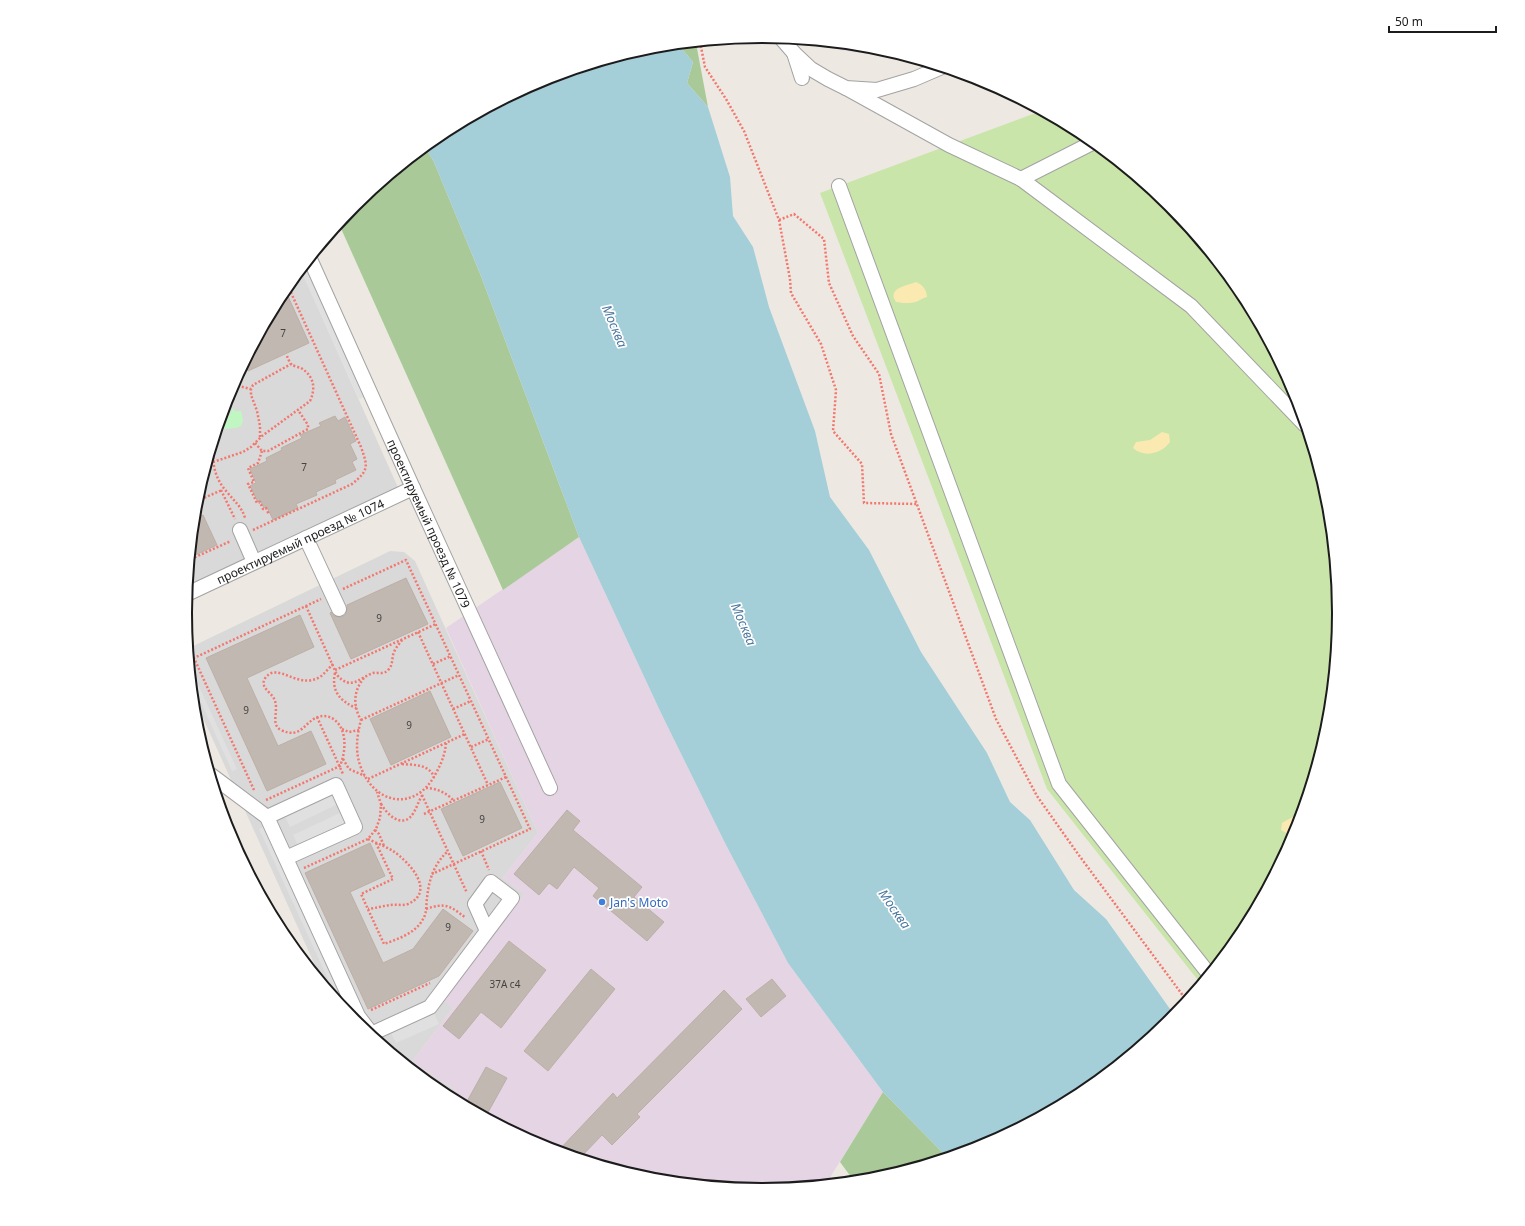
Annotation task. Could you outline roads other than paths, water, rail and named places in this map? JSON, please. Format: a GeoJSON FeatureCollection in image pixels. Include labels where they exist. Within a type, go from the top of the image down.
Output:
{"type":"FeatureCollection","features":[{"type":"Feature","properties":{"kind":"street"},"geometry":{"type":"LineString","coordinates":[[786,44],[811,68],[828,79],[949,145],[1021,179],[1191,306],[1297,417]]}},
{"type":"Feature","properties":{"kind":"street"},"geometry":{"type":"LineString","coordinates":[[794,53],[802,78]]}},
{"type":"Feature","properties":{"kind":"street"},"geometry":{"type":"LineString","coordinates":[[846,88],[877,90],[914,79],[937,70]]}},
{"type":"Feature","properties":{"kind":"street"},"geometry":{"type":"LineString","coordinates":[[1021,179],[1088,145]]}},
{"type":"Feature","properties":{"kind":"street"},"geometry":{"type":"LineString","coordinates":[[839,186],[1059,784],[1206,971]]}},
{"type":"Feature","properties":{"kind":"street","name":"проектируемый проезд № 1079"},"geometry":{"type":"LineString","coordinates":[[312,264],[550,788]]}},
{"type":"Feature","properties":{"kind":"street","name":"проектируемый проезд № 1074"},"geometry":{"type":"LineString","coordinates":[[193,591],[413,488]]}},
{"type":"Feature","properties":{"kind":"street"},"geometry":{"type":"LineString","coordinates":[[244,532],[254,562]]}},
{"type":"Feature","properties":{"kind":"street"},"geometry":{"type":"LineString","coordinates":[[306,538],[339,609]]}},
{"type":"Feature","properties":{"kind":"street"},"geometry":{"type":"LineString","coordinates":[[218,779],[267,817],[357,1014]]}},
{"type":"Feature","properties":{"kind":"street"},"geometry":{"type":"LineString","coordinates":[[267,817],[336,785],[355,827],[286,858]]}},
{"type":"Feature","properties":{"kind":"street"},"geometry":{"type":"LineString","coordinates":[[377,1033],[430,1007],[487,931]]}},
{"type":"Feature","properties":{"kind":"water","name":"Москва"},"geometry":{"type":"Polygon","coordinates":[[[682,49],[693,62],[687,83],[708,107],[730,177],[733,216],[753,247],[769,307],[815,431],[830,497],[869,550],[921,652],[987,753],[1010,802],[1030,820],[1074,890],[1106,919],[1171,1011],[1138,1042],[1079,1087],[1047,1107],[1015,1124],[981,1140],[944,1154],[883,1092],[788,963],[725,843],[661,713],[579,537],[481,276],[434,162],[428,152],[446,139],[478,119],[544,86],[615,62],[682,49]]]}},
{"type":"Feature","properties":{"kind":"place","name":"Jan's Moto"},"geometry":{"type":"Point","coordinates":[602,902]}}]}
